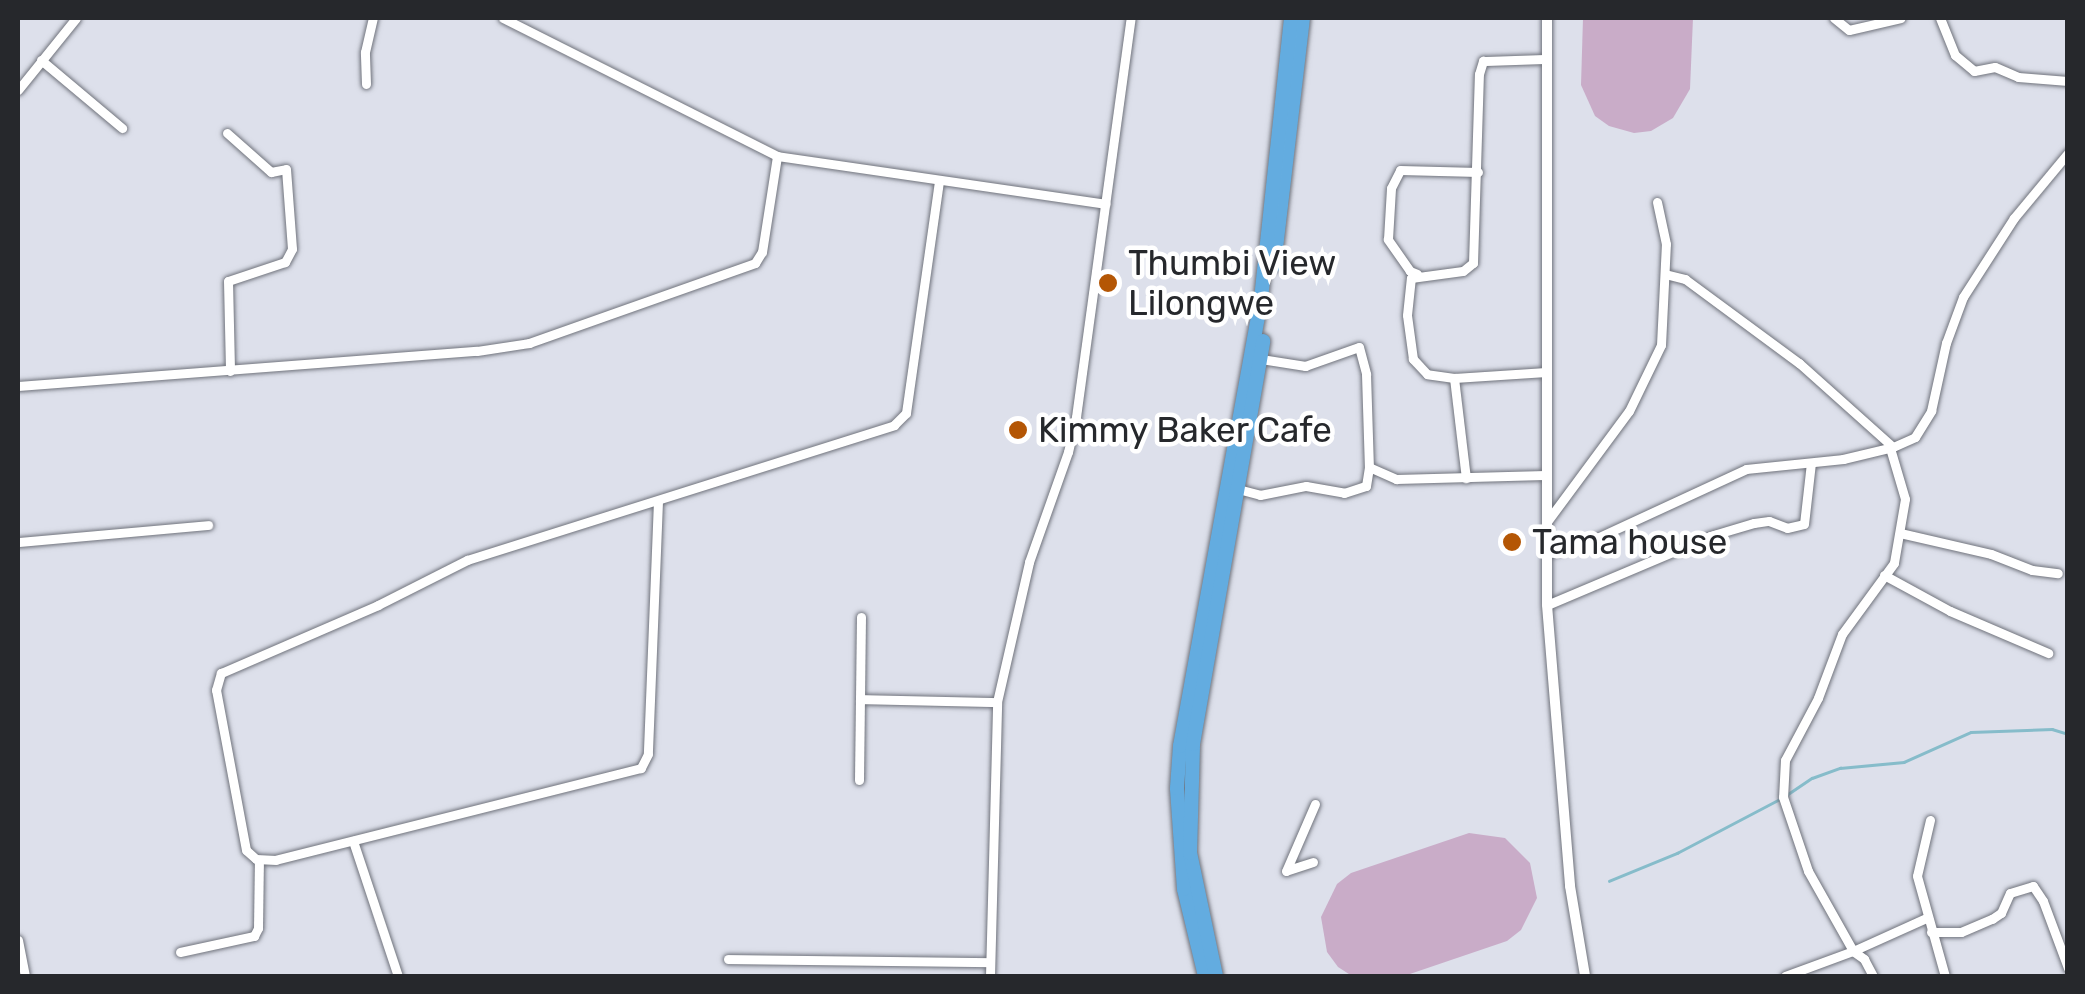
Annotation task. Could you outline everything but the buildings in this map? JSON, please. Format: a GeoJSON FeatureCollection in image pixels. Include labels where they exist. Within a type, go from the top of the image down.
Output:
{"type":"FeatureCollection","features":[{"type":"Feature","properties":{"kind":"highway"},"geometry":{"type":"LineString","coordinates":[[1205,976],[1184,889],[1177,788],[1180,746],[1261,299],[1291,18]]}},
{"type":"Feature","properties":{"kind":"highway"},"geometry":{"type":"LineString","coordinates":[[1216,976],[1195,886],[1189,804],[1198,704],[1261,360],[1303,18]]}},
{"type":"Feature","properties":{"kind":"street"},"geometry":{"type":"LineString","coordinates":[[18,90],[76,18]]}},
{"type":"Feature","properties":{"kind":"street"},"geometry":{"type":"LineString","coordinates":[[366,84],[366,52],[373,18]]}},
{"type":"Feature","properties":{"kind":"street"},"geometry":{"type":"LineString","coordinates":[[503,18],[777,156],[1106,204]]}},
{"type":"Feature","properties":{"kind":"street"},"geometry":{"type":"LineString","coordinates":[[990,976],[997,702],[1028,562],[1071,440],[1131,18]]}},
{"type":"Feature","properties":{"kind":"street"},"geometry":{"type":"LineString","coordinates":[[1547,18],[1547,605],[1570,886],[1585,976]]}},
{"type":"Feature","properties":{"kind":"street"},"geometry":{"type":"LineString","coordinates":[[1834,18],[1849,30],[1901,18]]}},
{"type":"Feature","properties":{"kind":"street"},"geometry":{"type":"LineString","coordinates":[[1940,18],[1955,55],[1974,71],[1996,67],[2018,76],[2068,81]]}},
{"type":"Feature","properties":{"kind":"street"},"geometry":{"type":"LineString","coordinates":[[1478,172],[1400,170],[1391,188],[1388,239],[1410,271],[1463,271],[1473,263],[1478,172],[1479,74],[1483,61],[1547,59]]}},
{"type":"Feature","properties":{"kind":"street"},"geometry":{"type":"LineString","coordinates":[[41,60],[122,128]]}},
{"type":"Feature","properties":{"kind":"street"},"geometry":{"type":"LineString","coordinates":[[228,133],[272,172],[286,169],[292,249],[285,262],[228,281],[230,371]]}},
{"type":"Feature","properties":{"kind":"street"},"geometry":{"type":"LineString","coordinates":[[1547,554],[1599,536],[1746,469],[1812,463],[1892,448],[1916,437],[1931,411],[1946,343],[1975,276],[2068,153]]}},
{"type":"Feature","properties":{"kind":"street"},"geometry":{"type":"LineString","coordinates":[[18,386],[514,347],[755,263],[762,252],[777,156]]}},
{"type":"Feature","properties":{"kind":"street"},"geometry":{"type":"LineString","coordinates":[[658,501],[648,754],[641,768],[259,860],[246,850],[216,690],[221,673],[378,605],[458,564],[894,425],[906,413],[939,182]]}},
{"type":"Feature","properties":{"kind":"street"},"geometry":{"type":"LineString","coordinates":[[1546,523],[1629,411],[1661,345],[1665,274],[1663,218],[1657,202]]}},
{"type":"Feature","properties":{"kind":"street"},"geometry":{"type":"LineString","coordinates":[[1417,274],[1408,285],[1413,359],[1427,374],[1454,378],[1546,372]]}},
{"type":"Feature","properties":{"kind":"street"},"geometry":{"type":"LineString","coordinates":[[1665,274],[1685,279],[1799,363],[1892,448],[1905,498],[1894,563],[1842,634],[1818,698],[1785,760],[1782,777],[1790,826],[1829,913],[1873,976]]}},
{"type":"Feature","properties":{"kind":"street"},"geometry":{"type":"LineString","coordinates":[[1238,488],[1260,495],[1306,486],[1344,494],[1366,486],[1366,374],[1359,346],[1348,354],[1337,351],[1323,363],[1306,366],[1261,360]]}},
{"type":"Feature","properties":{"kind":"street"},"geometry":{"type":"LineString","coordinates":[[1454,378],[1466,478]]}},
{"type":"Feature","properties":{"kind":"street"},"geometry":{"type":"LineString","coordinates":[[1547,605],[1725,532],[1769,521],[1787,528],[1804,524],[1812,463]]}},
{"type":"Feature","properties":{"kind":"street"},"geometry":{"type":"LineString","coordinates":[[1369,467],[1396,478],[1546,475]]}},
{"type":"Feature","properties":{"kind":"street"},"geometry":{"type":"LineString","coordinates":[[18,542],[208,525]]}},
{"type":"Feature","properties":{"kind":"street"},"geometry":{"type":"LineString","coordinates":[[1900,533],[1990,554],[2032,570],[2058,573]]}},
{"type":"Feature","properties":{"kind":"street"},"geometry":{"type":"LineString","coordinates":[[1884,575],[1924,598],[2048,653]]}},
{"type":"Feature","properties":{"kind":"street"},"geometry":{"type":"LineString","coordinates":[[859,780],[861,617]]}},
{"type":"Feature","properties":{"kind":"street"},"geometry":{"type":"LineString","coordinates":[[860,699],[997,702]]}},
{"type":"Feature","properties":{"kind":"street"},"geometry":{"type":"LineString","coordinates":[[1313,862],[1286,871],[1315,804]]}},
{"type":"Feature","properties":{"kind":"street"},"geometry":{"type":"LineString","coordinates":[[1930,820],[1917,876],[1945,976]]}},
{"type":"Feature","properties":{"kind":"street"},"geometry":{"type":"LineString","coordinates":[[354,840],[398,976]]}},
{"type":"Feature","properties":{"kind":"street"},"geometry":{"type":"LineString","coordinates":[[180,952],[254,936],[258,928],[259,860]]}},
{"type":"Feature","properties":{"kind":"street"},"geometry":{"type":"LineString","coordinates":[[1931,932],[1961,932],[1992,919],[2001,913],[2010,893],[2033,886],[2043,900],[2068,968]]}},
{"type":"Feature","properties":{"kind":"street"},"geometry":{"type":"LineString","coordinates":[[1785,976],[1926,918]]}},
{"type":"Feature","properties":{"kind":"street"},"geometry":{"type":"LineString","coordinates":[[18,940],[25,976]]}},
{"type":"Feature","properties":{"kind":"street"},"geometry":{"type":"LineString","coordinates":[[728,959],[990,962]]}},
{"type":"Feature","properties":{"kind":"shaded area"},"geometry":{"type":"Polygon","coordinates":[[[1583,18],[1693,18],[1690,89],[1673,118],[1651,131],[1634,133],[1609,126],[1595,116],[1581,85],[1583,18]]]}},
{"type":"Feature","properties":{"kind":"shaded area"},"geometry":{"type":"Polygon","coordinates":[[[1469,833],[1505,838],[1530,863],[1537,898],[1521,930],[1507,941],[1404,976],[1352,976],[1338,967],[1327,952],[1321,917],[1337,884],[1351,873],[1469,833]]]}},
{"type":"Feature","properties":{"kind":"waterway"},"geometry":{"type":"LineString","coordinates":[[1785,796],[1812,778],[1840,768],[1904,762],[1971,732],[2052,729],[2068,734]]}},
{"type":"Feature","properties":{"kind":"waterway"},"geometry":{"type":"LineString","coordinates":[[1609,881],[1677,853],[1778,800]]}},
{"type":"Feature","properties":{"kind":"place","name":"Thumbi View Lilongwe"},"geometry":{"type":"Point","coordinates":[1108,283]}},
{"type":"Feature","properties":{"kind":"place","name":"Kimmy Baker Cafe"},"geometry":{"type":"Point","coordinates":[1018,430]}},
{"type":"Feature","properties":{"kind":"place","name":"Tama house"},"geometry":{"type":"Point","coordinates":[1512,542]}}]}
